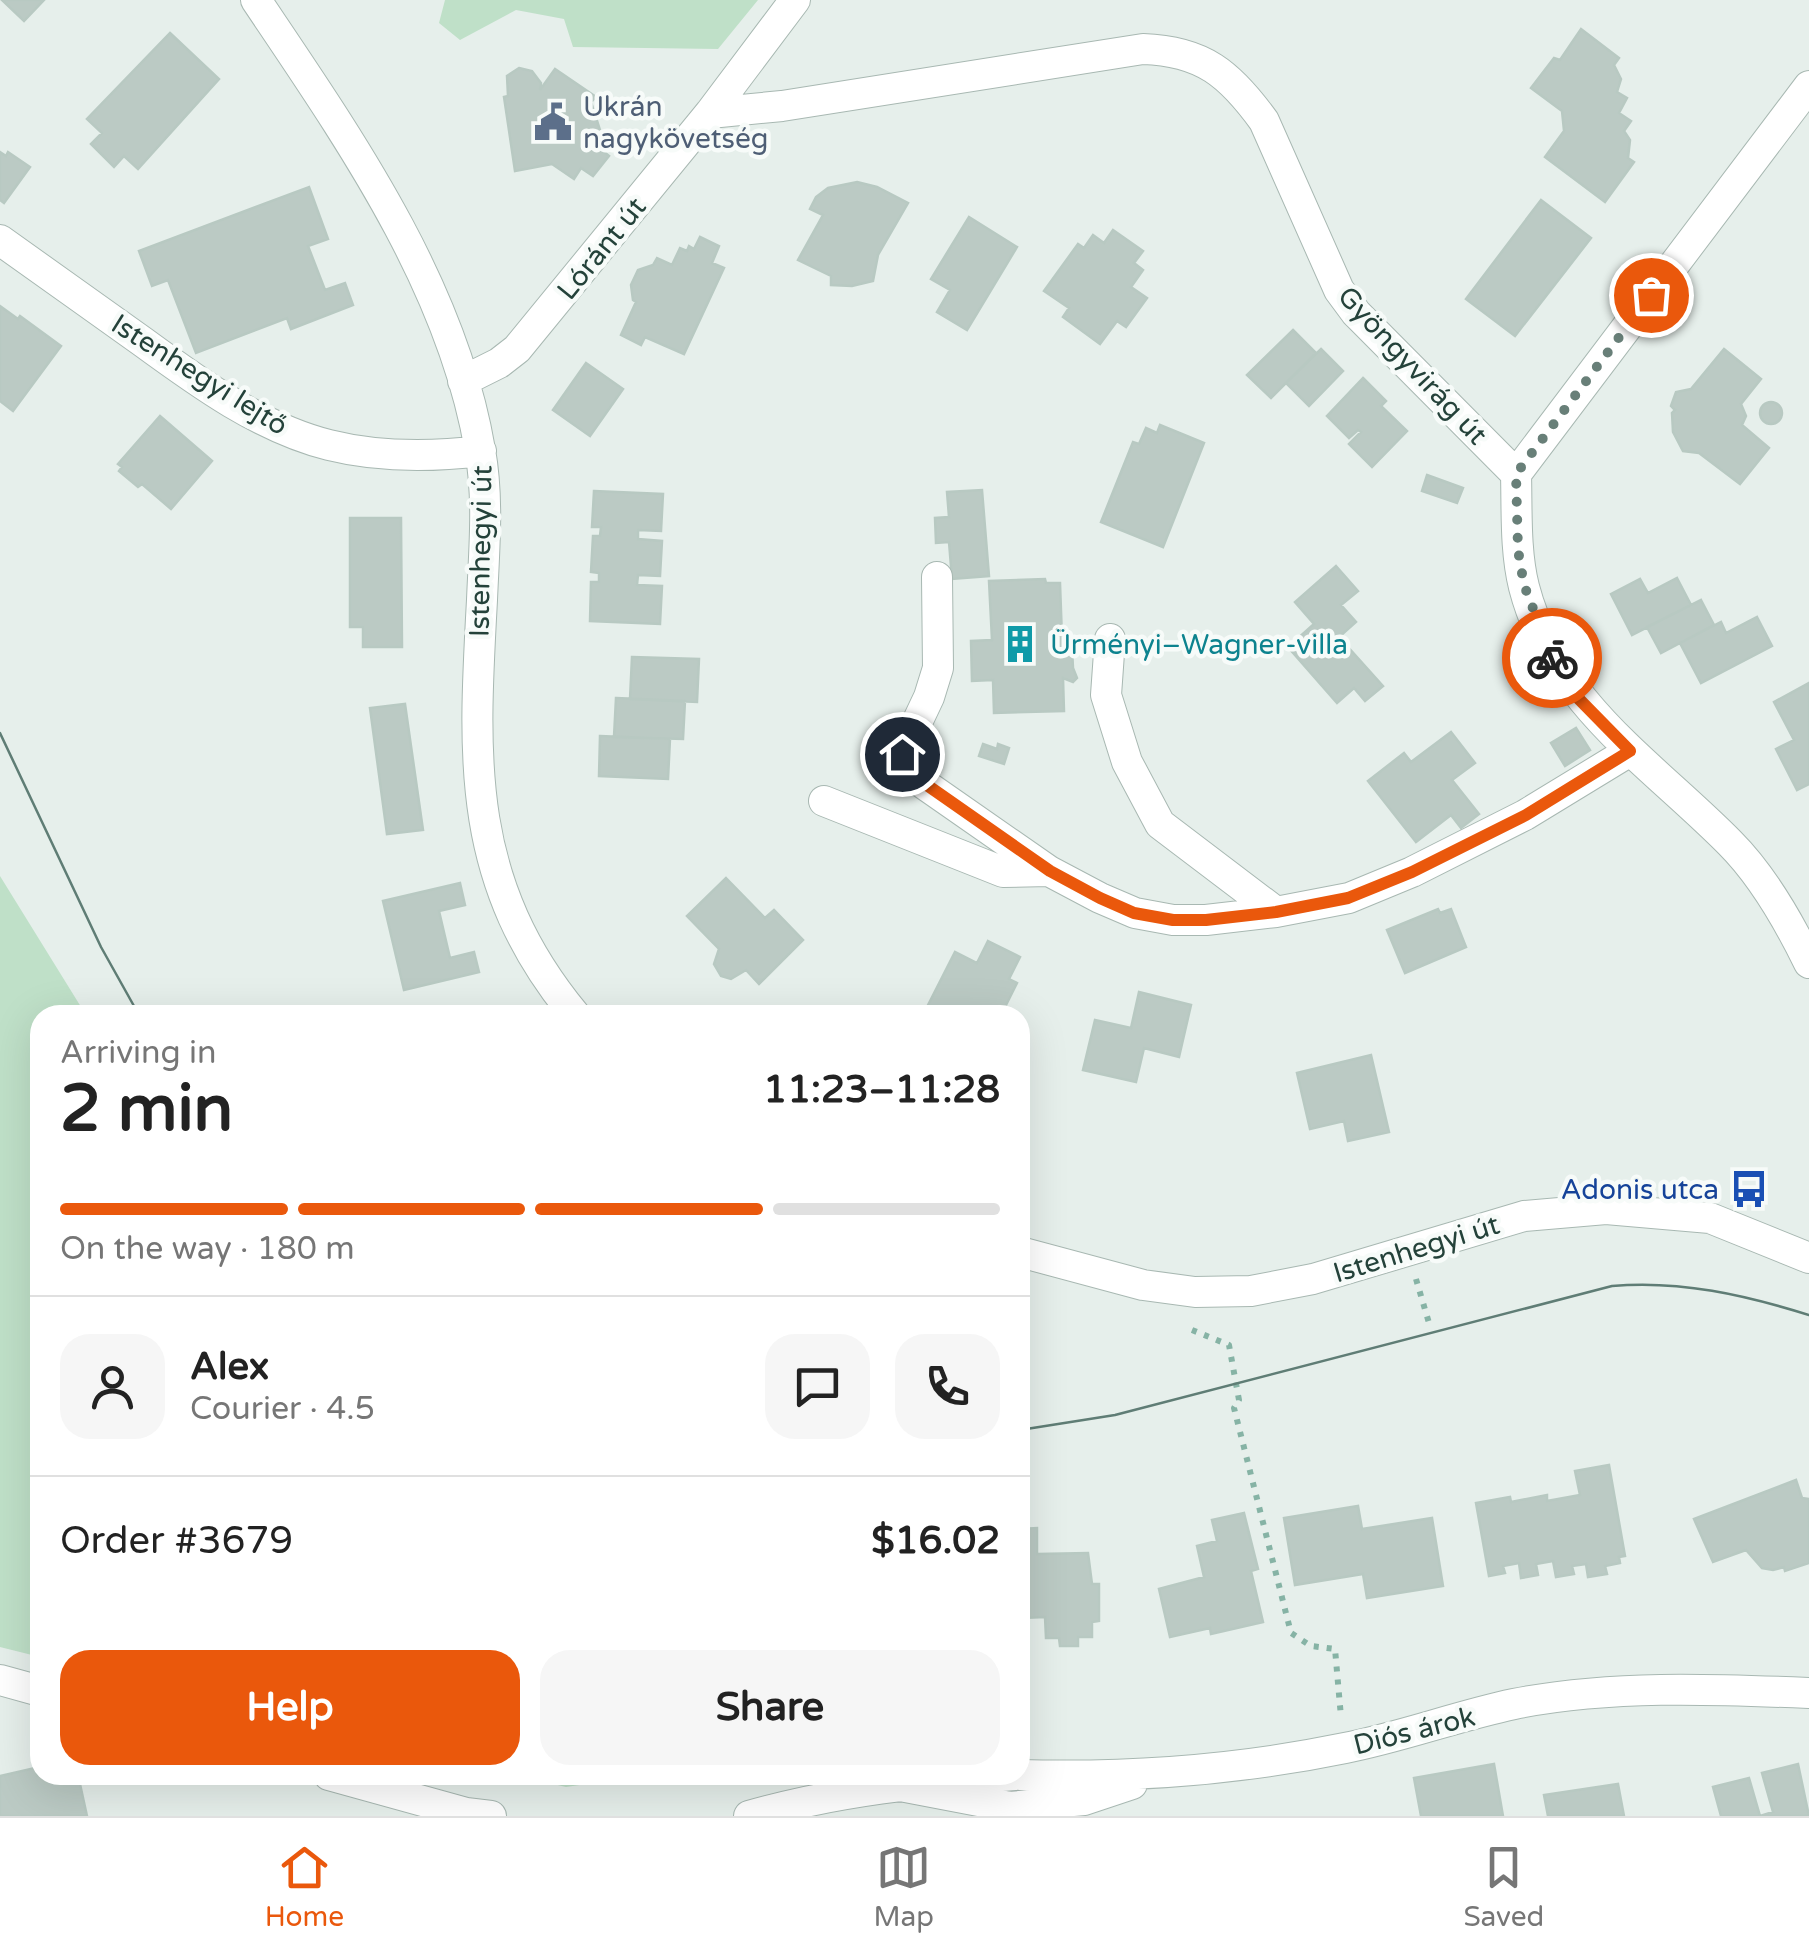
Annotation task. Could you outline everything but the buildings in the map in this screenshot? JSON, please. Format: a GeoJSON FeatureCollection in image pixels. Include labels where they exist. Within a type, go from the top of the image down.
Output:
{"type":"FeatureCollection","features":[{"type":"Feature","properties":{"kind":"street","name":"Istenhegyi út"},"geometry":{"type":"LineString","coordinates":[[256,0],[378,188],[439,314],[463,381],[481,451],[486,514],[475,726],[484,828],[518,928],[538,965],[568,1005]]}},
{"type":"Feature","properties":{"kind":"street","name":"Lóránt út"},"geometry":{"type":"LineString","coordinates":[[463,381],[517,350],[710,113],[794,0]]}},
{"type":"Feature","properties":{"kind":"street","name":"Gyöngyvirág út"},"geometry":{"type":"LineString","coordinates":[[710,113],[782,106],[1143,49],[1188,54],[1207,62],[1252,103],[1264,121],[1339,290],[1356,313],[1516,474]]}},
{"type":"Feature","properties":{"kind":"street"},"geometry":{"type":"LineString","coordinates":[[1809,86],[1516,474],[1518,550],[1524,585],[1552,659],[1576,696],[1734,846],[1790,924],[1809,963]]}},
{"type":"Feature","properties":{"kind":"street","name":"Istenhegyi lejtő"},"geometry":{"type":"LineString","coordinates":[[0,240],[181,370],[262,419],[297,435],[330,446],[374,452],[481,451]]}},
{"type":"Feature","properties":{"kind":"street"},"geometry":{"type":"LineString","coordinates":[[937,577],[938,668],[902,754],[906,768],[1050,871],[1134,913],[1173,920],[1276,912],[1348,898],[1412,872],[1526,815],[1630,751]]}},
{"type":"Feature","properties":{"kind":"street"},"geometry":{"type":"LineString","coordinates":[[1110,638],[1106,695],[1127,762],[1160,824],[1276,912]]}},
{"type":"Feature","properties":{"kind":"street"},"geometry":{"type":"LineString","coordinates":[[824,801],[1004,872],[1050,871]]}},
{"type":"Feature","properties":{"kind":"street","name":"Istenhegyi út"},"geometry":{"type":"LineString","coordinates":[[1030,1255],[1108,1277],[1195,1292],[1251,1291],[1313,1279],[1524,1216],[1606,1209],[1710,1218],[1809,1258]]}},
{"type":"Feature","properties":{"kind":"street"},"geometry":{"type":"LineString","coordinates":[[0,1680],[30,1689]]}},
{"type":"Feature","properties":{"kind":"street","name":"Diós árok"},"geometry":{"type":"LineString","coordinates":[[1030,1775],[1206,1770],[1392,1738],[1514,1704],[1610,1692],[1809,1693]]}},
{"type":"Feature","properties":{"kind":"street"},"geometry":{"type":"LineString","coordinates":[[895,1785],[1010,1807],[1036,1807],[1084,1800],[1165,1772]]}},
{"type":"Feature","properties":{"kind":"street"},"geometry":{"type":"LineString","coordinates":[[365,1785],[490,1816]]}},
{"type":"Feature","properties":{"kind":"street","name":"Diós árok"},"geometry":{"type":"LineString","coordinates":[[749,1816],[895,1785]]}},
{"type":"Feature","properties":{"kind":"path"},"geometry":{"type":"LineString","coordinates":[[1407,1249],[1430,1324]]}},
{"type":"Feature","properties":{"kind":"path"},"geometry":{"type":"LineString","coordinates":[[1192,1330],[1229,1345],[1239,1400],[1234,1408],[1291,1633],[1312,1646],[1335,1648],[1340,1698]]}},
{"type":"Feature","properties":{"kind":"green space"},"geometry":{"type":"Polygon","coordinates":[[[445,0],[758,0],[718,49],[573,47],[564,19],[516,10],[460,40],[439,23],[445,0]]]}},
{"type":"Feature","properties":{"kind":"green space"},"geometry":{"type":"Polygon","coordinates":[[[0,876],[80,1005],[30,1005],[30,1654],[0,1647],[0,876]]]}},
{"type":"Feature","properties":{"kind":"tram line"},"geometry":{"type":"LineString","coordinates":[[0,733],[101,947],[133,1005]]}},
{"type":"Feature","properties":{"kind":"tram line"},"geometry":{"type":"LineString","coordinates":[[1030,1428],[1115,1415],[1612,1286],[1662,1285],[1712,1291],[1809,1315]]}},
{"type":"Feature","properties":{"kind":"way so far"},"geometry":{"type":"LineString","coordinates":[[1552,658],[1524,585],[1518,550],[1516,474],[1651,295]]}},
{"type":"Feature","properties":{"kind":"place","name":"Ukrán nagykövetség"},"geometry":{"type":"Point","coordinates":[553,122]}},
{"type":"Feature","properties":{"kind":"place","name":"Ürményi–Wagner-villa"},"geometry":{"type":"Point","coordinates":[1020,644]}},
{"type":"Feature","properties":{"kind":"place","name":"Adonis utca"},"geometry":{"type":"Point","coordinates":[1749,1189]}},
{"type":"Feature","properties":{"kind":"route"},"geometry":{"type":"LineString","coordinates":[[902,754],[906,768],[914,776],[1050,871],[1134,913],[1173,920],[1206,920],[1276,912],[1348,898],[1412,872],[1526,815],[1630,751],[1576,696],[1552,658]]}}]}
